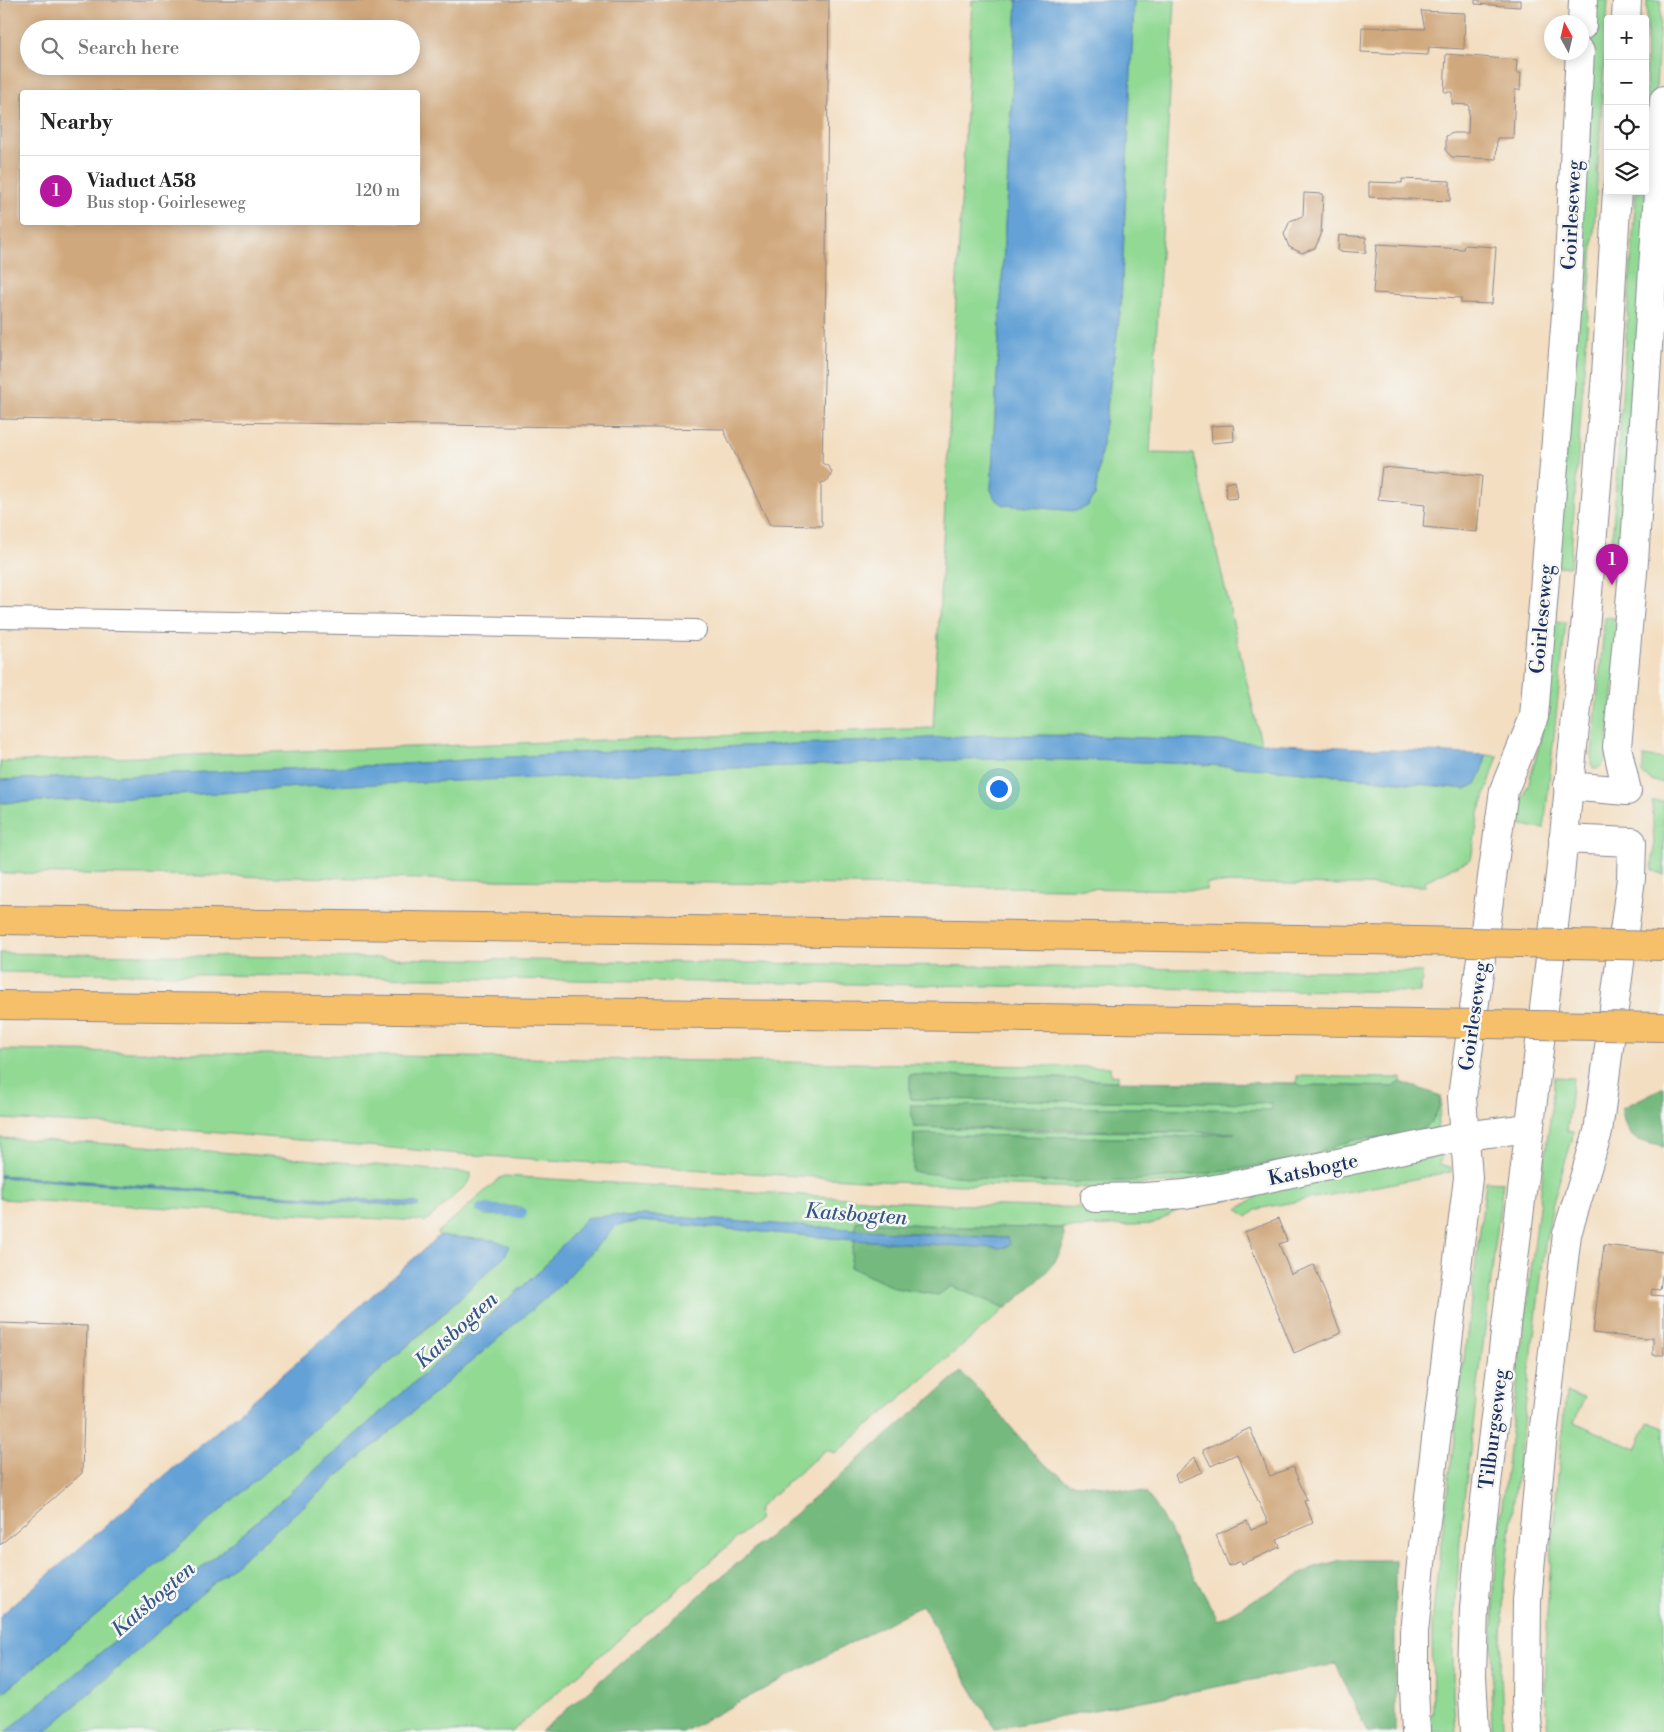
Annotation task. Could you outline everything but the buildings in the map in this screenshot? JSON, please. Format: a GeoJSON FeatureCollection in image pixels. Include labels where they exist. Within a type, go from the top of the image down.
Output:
{"type":"FeatureCollection","features":[{"type":"Feature","properties":{"kind":"highway"},"geometry":{"type":"LineString","coordinates":[[0,920],[1664,946]]}},
{"type":"Feature","properties":{"kind":"highway"},"geometry":{"type":"LineString","coordinates":[[0,1005],[1664,1027]]}},
{"type":"Feature","properties":{"kind":"street"},"geometry":{"type":"LineString","coordinates":[[1582,15],[1583,0]]}},
{"type":"Feature","properties":{"kind":"street"},"geometry":{"type":"LineString","coordinates":[[1626,15],[1627,0]]}},
{"type":"Feature","properties":{"kind":"street","name":"Goirleseweg"},"geometry":{"type":"LineString","coordinates":[[1416,1732],[1414,1688],[1416,1613],[1468,1178],[1462,1098],[1504,790],[1534,717],[1566,314],[1580,60]]}},
{"type":"Feature","properties":{"kind":"street"},"geometry":{"type":"LineString","coordinates":[[1568,786],[1627,791],[1617,748],[1634,561],[1664,100]]}},
{"type":"Feature","properties":{"kind":"street"},"geometry":{"type":"LineString","coordinates":[[1529,1128],[1563,839],[1585,629],[1605,385],[1616,195]]}},
{"type":"Feature","properties":{"kind":"street"},"geometry":{"type":"LineString","coordinates":[[1528,1732],[1526,1701],[1527,1600],[1542,1444],[1567,1234],[1598,1132],[1631,878],[1632,842],[1563,839]]}},
{"type":"Feature","properties":{"kind":"street","name":"Katsbogte"},"geometry":{"type":"LineString","coordinates":[[1095,1198],[1184,1194],[1464,1136],[1529,1128]]}},
{"type":"Feature","properties":{"kind":"street","name":"Tilburgseweg"},"geometry":{"type":"LineString","coordinates":[[1475,1732],[1472,1666],[1474,1610],[1480,1542],[1529,1128]]}},
{"type":"Feature","properties":{"kind":"lane"},"geometry":{"type":"LineString","coordinates":[[0,618],[696,630]]}},
{"type":"Feature","properties":{"kind":"green space"},"geometry":{"type":"Polygon","coordinates":[[[972,0],[1017,0],[991,490],[1095,496],[1121,304],[1134,0],[1175,0],[1150,453],[1194,454],[1261,743],[1072,735],[983,735],[589,752],[389,765],[0,780],[0,762],[933,728],[972,0]]]}},
{"type":"Feature","properties":{"kind":"green space"},"geometry":{"type":"Polygon","coordinates":[[[1592,0],[1608,0],[1607,15],[1604,15],[1604,66],[1594,230],[1570,567],[1557,566],[1572,371],[1592,0]]]}},
{"type":"Feature","properties":{"kind":"green space"},"geometry":{"type":"Polygon","coordinates":[[[1647,0],[1661,0],[1647,247],[1625,573],[1610,572],[1636,195],[1649,195],[1649,15],[1647,15],[1647,0]]]}},
{"type":"Feature","properties":{"kind":"green space"},"geometry":{"type":"Polygon","coordinates":[[[1605,617],[1621,619],[1606,759],[1600,767],[1594,769],[1591,764],[1605,617]]]}},
{"type":"Feature","properties":{"kind":"green space"},"geometry":{"type":"Polygon","coordinates":[[[1552,621],[1566,622],[1544,829],[1516,824],[1513,826],[1529,782],[1540,742],[1552,621]]]}},
{"type":"Feature","properties":{"kind":"green space"},"geometry":{"type":"Polygon","coordinates":[[[1486,755],[1498,756],[1479,813],[1471,859],[1425,881],[1426,886],[1207,883],[1206,890],[0,873],[0,803],[220,793],[298,787],[989,759],[1194,764],[1294,771],[1456,788],[1482,772],[1486,755]]]}},
{"type":"Feature","properties":{"kind":"green space"},"geometry":{"type":"Polygon","coordinates":[[[1644,756],[1664,759],[1664,783],[1653,781],[1642,774],[1644,756]]]}},
{"type":"Feature","properties":{"kind":"green space"},"geometry":{"type":"Polygon","coordinates":[[[1652,801],[1664,801],[1664,875],[1652,870],[1654,848],[1652,801]]]}},
{"type":"Feature","properties":{"kind":"green space"},"geometry":{"type":"Polygon","coordinates":[[[0,953],[1423,972],[1420,992],[0,972],[0,953]]]}},
{"type":"Feature","properties":{"kind":"green space"},"geometry":{"type":"Polygon","coordinates":[[[0,1050],[1110,1067],[1111,1076],[1118,1075],[1118,1081],[1036,1077],[910,1075],[910,1099],[1272,1103],[1272,1110],[1031,1107],[914,1127],[1031,1131],[1246,1133],[1117,1138],[914,1134],[913,1172],[1003,1179],[1092,1181],[1182,1176],[1226,1171],[1315,1155],[1352,1140],[1391,1137],[1412,1133],[1428,1124],[1434,1117],[1441,1096],[1441,1105],[1437,1129],[1203,1180],[1097,1188],[927,1184],[472,1155],[139,1126],[0,1119],[0,1050]]]}},
{"type":"Feature","properties":{"kind":"green space"},"geometry":{"type":"Polygon","coordinates":[[[910,1075],[1036,1077],[1103,1081],[1297,1083],[1303,1087],[1315,1085],[1393,1087],[1401,1082],[1441,1096],[1437,1113],[1429,1124],[1419,1131],[1393,1137],[1350,1141],[1304,1158],[1196,1175],[1128,1181],[1047,1182],[913,1172],[914,1134],[1117,1138],[1179,1137],[1235,1133],[914,1127],[910,1105],[1271,1110],[1272,1103],[910,1099],[910,1075]]]}},
{"type":"Feature","properties":{"kind":"green space"},"geometry":{"type":"Polygon","coordinates":[[[1297,1076],[1402,1078],[1401,1082],[1393,1087],[1315,1085],[1303,1088],[1297,1083],[1297,1076]]]}},
{"type":"Feature","properties":{"kind":"green space"},"geometry":{"type":"Polygon","coordinates":[[[1555,1077],[1573,1078],[1567,1131],[1573,1132],[1554,1198],[1545,1244],[1504,1582],[1501,1668],[1503,1729],[1519,1728],[1519,1732],[1492,1732],[1493,1603],[1498,1538],[1555,1077]]]}},
{"type":"Feature","properties":{"kind":"green space"},"geometry":{"type":"Polygon","coordinates":[[[1664,1087],[1664,1147],[1646,1143],[1629,1133],[1622,1108],[1664,1087]]]}},
{"type":"Feature","properties":{"kind":"green space"},"geometry":{"type":"Polygon","coordinates":[[[0,1138],[148,1146],[471,1173],[471,1178],[466,1185],[424,1223],[422,1221],[0,1199],[0,1177],[419,1206],[417,1203],[0,1175],[0,1138]]]}},
{"type":"Feature","properties":{"kind":"green space"},"geometry":{"type":"Polygon","coordinates":[[[1442,1155],[1439,1164],[1451,1167],[1451,1172],[1262,1208],[1247,1217],[1238,1209],[1259,1195],[1185,1206],[1154,1224],[1063,1228],[962,1227],[857,1221],[855,1230],[643,1215],[586,1218],[540,1271],[269,1511],[6,1732],[0,1732],[0,1695],[83,1627],[316,1427],[440,1317],[509,1246],[494,1240],[439,1236],[437,1233],[500,1178],[505,1176],[942,1204],[1133,1208],[1442,1155]],[[485,1205],[481,1209],[484,1215],[521,1216],[521,1207],[485,1205]]]}},
{"type":"Feature","properties":{"kind":"green space"},"geometry":{"type":"Polygon","coordinates":[[[1486,1181],[1503,1182],[1461,1524],[1453,1647],[1453,1693],[1456,1732],[1430,1732],[1426,1727],[1426,1716],[1433,1714],[1432,1625],[1486,1181]]]}},
{"type":"Feature","properties":{"kind":"green space"},"geometry":{"type":"Polygon","coordinates":[[[641,1221],[854,1240],[850,1267],[895,1288],[938,1295],[951,1286],[1006,1308],[836,1453],[825,1450],[759,1507],[758,1520],[511,1732],[45,1732],[193,1601],[558,1287],[617,1225],[641,1221]]]}},
{"type":"Feature","properties":{"kind":"green space"},"geometry":{"type":"Polygon","coordinates":[[[856,1221],[962,1227],[1063,1228],[1064,1239],[1061,1251],[1045,1273],[1006,1308],[951,1286],[938,1295],[895,1288],[850,1267],[854,1240],[999,1248],[1008,1246],[1008,1238],[855,1230],[856,1221]]]}},
{"type":"Feature","properties":{"kind":"green space"},"geometry":{"type":"Polygon","coordinates":[[[961,1372],[981,1392],[1038,1459],[1070,1483],[1146,1493],[1156,1506],[1218,1620],[1312,1568],[1341,1560],[1395,1560],[1395,1732],[1367,1732],[1336,1664],[995,1729],[922,1605],[683,1732],[540,1732],[961,1372]]]}},
{"type":"Feature","properties":{"kind":"green space"},"geometry":{"type":"Polygon","coordinates":[[[1566,1393],[1585,1397],[1574,1422],[1636,1449],[1648,1422],[1664,1428],[1664,1732],[1548,1732],[1545,1678],[1546,1623],[1566,1393]]]}},
{"type":"Feature","properties":{"kind":"water"},"geometry":{"type":"Polygon","coordinates":[[[1017,0],[1134,0],[1121,304],[1095,496],[1088,506],[1076,511],[1004,505],[995,499],[991,490],[1017,0]]]}},
{"type":"Feature","properties":{"kind":"water"},"geometry":{"type":"Polygon","coordinates":[[[983,735],[1172,739],[1486,755],[1482,772],[1476,784],[1466,789],[1294,771],[1194,764],[989,759],[298,787],[220,793],[0,803],[0,780],[389,765],[589,752],[983,735]]]}},
{"type":"Feature","properties":{"kind":"water"},"geometry":{"type":"Polygon","coordinates":[[[0,1175],[417,1203],[419,1205],[417,1207],[0,1177],[0,1175]]]}},
{"type":"Feature","properties":{"kind":"water"},"geometry":{"type":"Polygon","coordinates":[[[615,1215],[627,1217],[643,1215],[1008,1238],[1010,1244],[999,1248],[854,1240],[641,1221],[617,1225],[558,1287],[193,1601],[45,1732],[6,1732],[269,1511],[540,1271],[586,1218],[615,1215]]]}},
{"type":"Feature","properties":{"kind":"water"},"geometry":{"type":"Polygon","coordinates":[[[439,1236],[494,1240],[510,1246],[505,1256],[319,1425],[193,1534],[0,1695],[0,1616],[271,1385],[439,1236]]]}},
{"type":"Feature","properties":{"kind":"waterway"},"geometry":{"type":"LineString","coordinates":[[481,1209],[522,1213]]}},
{"type":"Feature","properties":{"kind":"place","name":"Viaduct A58"},"geometry":{"type":"Point","coordinates":[1612,585]}},
{"type":"Feature","properties":{"kind":"water label","name":"Katsbogten"},"geometry":{"type":"Point","coordinates":[856,1214]}},
{"type":"Feature","properties":{"kind":"water label","name":"Katsbogten"},"geometry":{"type":"Point","coordinates":[456,1330]}},
{"type":"Feature","properties":{"kind":"water label","name":"Katsbogten"},"geometry":{"type":"Point","coordinates":[153,1599]}}]}
